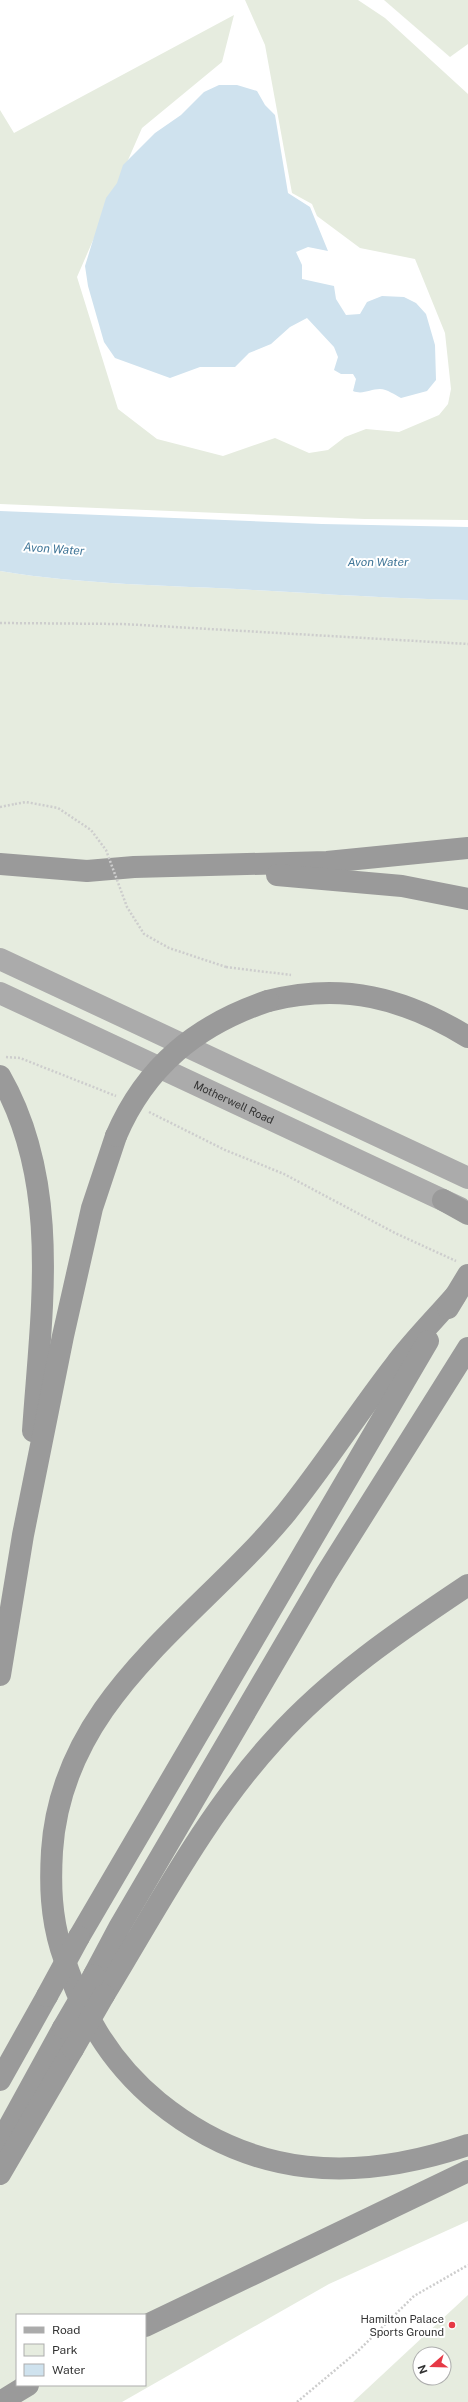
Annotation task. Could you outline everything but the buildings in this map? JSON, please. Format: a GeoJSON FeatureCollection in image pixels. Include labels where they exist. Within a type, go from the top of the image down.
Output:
{"type":"FeatureCollection","features":[{"type":"Feature","properties":{"kind":"highway"},"geometry":{"type":"LineString","coordinates":[[0,864],[87,871],[134,867],[327,862],[468,848]]}},
{"type":"Feature","properties":{"kind":"highway"},"geometry":{"type":"LineString","coordinates":[[134,867],[337,880],[402,886],[468,899]]}},
{"type":"Feature","properties":{"kind":"highway"},"geometry":{"type":"LineString","coordinates":[[0,1675],[23,1535],[63,1336],[92,1208],[123,1119],[142,1090],[159,1068],[181,1047],[217,1022],[242,1010],[268,1001],[308,994],[360,995],[394,1001],[416,1009],[468,1037]]}},
{"type":"Feature","properties":{"kind":"highway"},"geometry":{"type":"LineString","coordinates":[[0,1076],[19,1114],[28,1139],[37,1174],[43,1243],[41,1311],[31,1445],[0,1594]]}},
{"type":"Feature","properties":{"kind":"highway"},"geometry":{"type":"LineString","coordinates":[[443,1200],[468,1213]]}},
{"type":"Feature","properties":{"kind":"highway"},"geometry":{"type":"LineString","coordinates":[[0,2080],[79,1937],[170,1779],[455,1296],[465,1270]]}},
{"type":"Feature","properties":{"kind":"highway"},"geometry":{"type":"LineString","coordinates":[[455,1296],[397,1362],[286,1512],[260,1542],[131,1672],[104,1707],[77,1752],[64,1787],[54,1832],[51,1903],[57,1935],[70,1978],[84,2010],[102,2042],[139,2083],[185,2123],[218,2142],[249,2154],[285,2164],[331,2169],[402,2164],[468,2145]]}},
{"type":"Feature","properties":{"kind":"highway"},"geometry":{"type":"LineString","coordinates":[[0,2144],[120,1926],[326,1574],[463,1356]]}},
{"type":"Feature","properties":{"kind":"highway"},"geometry":{"type":"LineString","coordinates":[[0,2174],[104,1995],[188,1858],[221,1808],[253,1764],[306,1707],[369,1653],[468,1585]]}},
{"type":"Feature","properties":{"kind":"highway"},"geometry":{"type":"LineString","coordinates":[[146,2326],[468,2171]]}},
{"type":"Feature","properties":{"kind":"highway"},"geometry":{"type":"LineString","coordinates":[[0,2402],[26,2386]]}},
{"type":"Feature","properties":{"kind":"main road"},"geometry":{"type":"LineString","coordinates":[[0,959],[468,1178]]}},
{"type":"Feature","properties":{"kind":"main road","name":"Motherwell Road"},"geometry":{"type":"LineString","coordinates":[[0,993],[443,1200]]}},
{"type":"Feature","properties":{"kind":"path"},"geometry":{"type":"LineString","coordinates":[[0,623],[123,624],[468,644]]}},
{"type":"Feature","properties":{"kind":"path"},"geometry":{"type":"LineString","coordinates":[[0,807],[26,802],[58,808],[91,830],[106,850],[127,907],[144,934],[169,948],[226,967]]}},
{"type":"Feature","properties":{"kind":"path"},"geometry":{"type":"LineString","coordinates":[[0,1056],[20,1058],[51,1071],[95,1086],[123,1100]]}},
{"type":"Feature","properties":{"kind":"path"},"geometry":{"type":"LineString","coordinates":[[144,1110],[225,1150],[284,1174],[465,1270]]}},
{"type":"Feature","properties":{"kind":"path"},"geometry":{"type":"LineString","coordinates":[[297,2402],[358,2351],[414,2296],[468,2265]]}},
{"type":"Feature","properties":{"kind":"green space"},"geometry":{"type":"Polygon","coordinates":[[[245,0],[358,0],[385,18],[468,94],[468,520],[365,519],[0,504],[0,110],[14,133],[234,15],[222,62],[142,128],[77,277],[118,409],[157,439],[223,456],[275,438],[309,453],[328,450],[345,437],[366,429],[399,432],[439,415],[448,404],[451,389],[445,333],[415,259],[360,248],[317,216],[312,204],[292,193],[265,45],[245,0]]]}},
{"type":"Feature","properties":{"kind":"green space"},"geometry":{"type":"Polygon","coordinates":[[[384,0],[468,0],[468,44],[450,57],[384,0]]]}},
{"type":"Feature","properties":{"kind":"green space"},"geometry":{"type":"Polygon","coordinates":[[[0,571],[32,576],[126,584],[468,600],[468,2221],[329,2284],[122,2402],[0,2402],[0,571]]]}},
{"type":"Feature","properties":{"kind":"green space","name":"Hamilton Palace Sports Ground"},"geometry":{"type":"Polygon","coordinates":[[[468,2295],[468,2402],[353,2402],[412,2347],[412,2386],[452,2386],[452,2346],[413,2346],[468,2295]]]}},
{"type":"Feature","properties":{"kind":"water"},"geometry":{"type":"Polygon","coordinates":[[[219,85],[237,85],[257,91],[265,105],[275,115],[288,193],[310,207],[328,251],[308,247],[296,252],[302,265],[302,279],[334,286],[336,299],[346,315],[360,314],[367,302],[382,296],[404,297],[416,303],[426,314],[435,345],[436,380],[427,391],[401,398],[383,389],[363,392],[353,391],[356,379],[353,374],[341,374],[334,370],[338,357],[334,347],[307,318],[290,327],[271,344],[249,353],[235,367],[200,367],[170,378],[115,358],[104,342],[88,286],[85,266],[106,198],[117,183],[123,165],[155,133],[181,115],[204,92],[219,85]]]}},
{"type":"Feature","properties":{"kind":"water","name":"Avon Water"},"geometry":{"type":"Polygon","coordinates":[[[0,511],[322,524],[468,527],[468,600],[126,584],[32,576],[0,571],[0,511]]]}},
{"type":"Feature","properties":{"kind":"place","name":"Hamilton Palace Sports Ground"},"geometry":{"type":"Point","coordinates":[452,2325]}}]}
